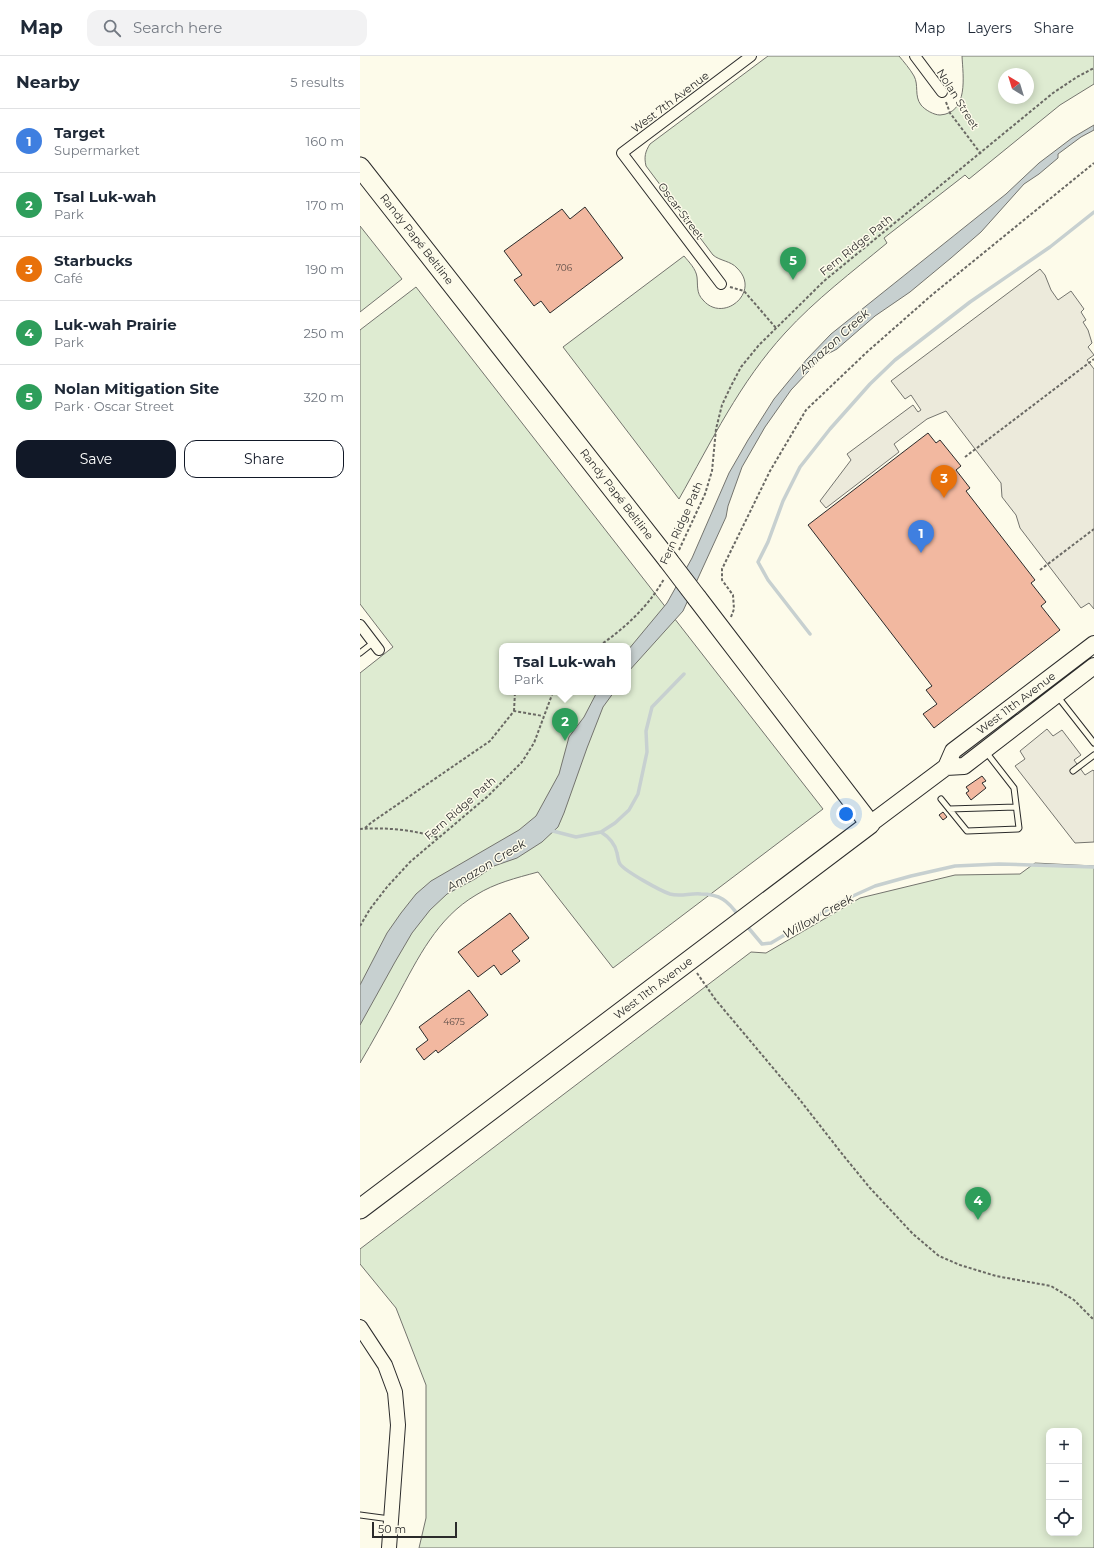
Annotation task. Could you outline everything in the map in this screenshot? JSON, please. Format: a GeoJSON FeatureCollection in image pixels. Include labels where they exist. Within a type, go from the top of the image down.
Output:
{"type":"FeatureCollection","features":[{"type":"Feature","properties":{"kind":"highway","name":"Randy Papé Beltline"},"geometry":{"type":"LineString","coordinates":[[360,167],[697,598],[870,824]]}},
{"type":"Feature","properties":{"kind":"highway","name":"West 11th Avenue"},"geometry":{"type":"LineString","coordinates":[[360,1209],[870,824]]}},
{"type":"Feature","properties":{"kind":"main road","name":"West 11th Avenue"},"geometry":{"type":"LineString","coordinates":[[870,824],[946,767],[953,751],[1094,644]]}},
{"type":"Feature","properties":{"kind":"main road"},"geometry":{"type":"LineString","coordinates":[[1062,690],[1071,674],[1094,655]]}},
{"type":"Feature","properties":{"kind":"main road","name":"West 11th Avenue"},"geometry":{"type":"LineString","coordinates":[[946,767],[964,766],[1094,666]]}},
{"type":"Feature","properties":{"kind":"street","name":"West 7th Avenue"},"geometry":{"type":"LineString","coordinates":[[622,153],[751,56]]}},
{"type":"Feature","properties":{"kind":"street","name":"Nolan Street"},"geometry":{"type":"LineString","coordinates":[[915,56],[942,92]]}},
{"type":"Feature","properties":{"kind":"street","name":"Oscar Street"},"geometry":{"type":"LineString","coordinates":[[622,153],[722,284]]}},
{"type":"Feature","properties":{"kind":"street"},"geometry":{"type":"LineString","coordinates":[[360,625],[377,646]]}},
{"type":"Feature","properties":{"kind":"street"},"geometry":{"type":"LineString","coordinates":[[360,1327],[385,1365],[395,1392],[398,1425],[389,1548]]}},
{"type":"Feature","properties":{"kind":"lane"},"geometry":{"type":"LineString","coordinates":[[360,653],[377,646]]}},
{"type":"Feature","properties":{"kind":"lane"},"geometry":{"type":"LineString","coordinates":[[1062,690],[1094,743]]}},
{"type":"Feature","properties":{"kind":"lane"},"geometry":{"type":"LineString","coordinates":[[941,799],[968,832],[1019,828],[1014,788],[985,751]]}},
{"type":"Feature","properties":{"kind":"lane"},"geometry":{"type":"LineString","coordinates":[[1073,771],[1094,755]]}},
{"type":"Feature","properties":{"kind":"lane"},"geometry":{"type":"LineString","coordinates":[[949,809],[1016,807]]}},
{"type":"Feature","properties":{"kind":"lane"},"geometry":{"type":"LineString","coordinates":[[360,1515],[391,1519]]}},
{"type":"Feature","properties":{"kind":"path","name":"Fern Ridge Path"},"geometry":{"type":"LineString","coordinates":[[603,643],[623,628],[651,600],[705,494],[712,471],[716,428],[722,405],[741,367],[776,328],[824,280],[981,154],[1053,93],[1094,68]]}},
{"type":"Feature","properties":{"kind":"path","name":"Nolan Street"},"geometry":{"type":"LineString","coordinates":[[942,92],[950,113],[981,154]]}},
{"type":"Feature","properties":{"kind":"path"},"geometry":{"type":"LineString","coordinates":[[722,632],[734,610],[733,595],[722,580],[722,569],[770,471],[806,410],[867,352],[933,294],[1094,163]]}},
{"type":"Feature","properties":{"kind":"path"},"geometry":{"type":"LineString","coordinates":[[722,284],[744,291],[776,328]]}},
{"type":"Feature","properties":{"kind":"path"},"geometry":{"type":"LineString","coordinates":[[965,457],[1094,359]]}},
{"type":"Feature","properties":{"kind":"path"},"geometry":{"type":"LineString","coordinates":[[1040,570],[1094,528]]}},
{"type":"Feature","properties":{"kind":"path"},"geometry":{"type":"LineString","coordinates":[[365,828],[490,741],[514,711],[515,695]]}},
{"type":"Feature","properties":{"kind":"path","name":"Fern Ridge Path"},"geometry":{"type":"LineString","coordinates":[[360,926],[387,887],[410,862],[488,796],[522,762],[534,743],[552,695]]}},
{"type":"Feature","properties":{"kind":"path"},"geometry":{"type":"LineString","coordinates":[[514,711],[544,716]]}},
{"type":"Feature","properties":{"kind":"path"},"geometry":{"type":"LineString","coordinates":[[360,829],[402,830],[439,838]]}},
{"type":"Feature","properties":{"kind":"path"},"geometry":{"type":"LineString","coordinates":[[688,961],[715,999],[800,1100],[870,1188],[913,1234],[939,1256],[960,1265],[996,1276],[1051,1286],[1074,1300],[1094,1320]]}},
{"type":"Feature","properties":{"kind":"green space"},"geometry":{"type":"Polygon","coordinates":[[[768,56],[899,56],[914,76],[918,98],[921,105],[930,112],[940,115],[949,113],[956,108],[960,101],[963,83],[962,56],[1094,56],[1094,84],[1060,105],[969,179],[965,175],[884,238],[887,243],[821,298],[785,333],[740,392],[679,499],[563,347],[684,256],[695,271],[699,295],[711,306],[720,308],[729,307],[737,302],[743,295],[745,286],[744,277],[735,266],[713,255],[646,166],[645,155],[650,144],[768,56]]]}},
{"type":"Feature","properties":{"kind":"green space"},"geometry":{"type":"Polygon","coordinates":[[[360,226],[402,279],[360,312],[360,226]]]}},
{"type":"Feature","properties":{"kind":"green space"},"geometry":{"type":"Polygon","coordinates":[[[416,287],[823,809],[613,968],[538,872],[506,881],[483,891],[462,904],[439,927],[421,954],[360,1063],[360,673],[393,647],[360,604],[360,330],[416,287]]]}},
{"type":"Feature","properties":{"kind":"green space"},"geometry":{"type":"Polygon","coordinates":[[[1035,863],[1094,866],[1094,1548],[419,1548],[426,1518],[426,1385],[396,1308],[360,1264],[360,1249],[751,952],[766,953],[860,898],[955,875],[1020,874],[1035,863]]]}},
{"type":"Feature","properties":{"kind":"shaded area"},"geometry":{"type":"Polygon","coordinates":[[[1040,269],[1045,275],[1051,290],[1058,300],[1071,291],[1084,309],[1081,312],[1086,320],[1083,322],[1088,330],[1092,343],[1088,347],[1094,355],[1087,360],[1094,369],[1094,609],[1089,603],[1081,608],[1020,528],[1016,515],[1002,497],[1001,483],[946,411],[927,419],[894,444],[899,452],[826,508],[820,501],[851,460],[847,454],[913,405],[918,412],[921,410],[911,395],[905,399],[891,381],[1040,269]]]}},
{"type":"Feature","properties":{"kind":"shaded area"},"geometry":{"type":"Polygon","coordinates":[[[1047,729],[1053,736],[1062,730],[1081,755],[1074,760],[1085,775],[1093,770],[1094,771],[1094,842],[1075,843],[1015,766],[1025,759],[1020,751],[1047,729]]]}},
{"type":"Feature","properties":{"kind":"water","name":"Amazon Creek"},"geometry":{"type":"Polygon","coordinates":[[[1094,125],[1094,130],[1081,137],[1058,154],[1058,158],[1024,184],[981,232],[910,292],[875,316],[837,349],[822,357],[791,390],[765,427],[742,467],[728,506],[726,517],[683,611],[631,669],[631,646],[667,603],[692,558],[729,473],[774,399],[807,359],[831,334],[1006,194],[1039,163],[1072,138],[1094,125]]]}},
{"type":"Feature","properties":{"kind":"water","name":"Amazon Creek"},"geometry":{"type":"Polygon","coordinates":[[[595,695],[612,695],[603,707],[558,827],[542,842],[517,858],[494,866],[475,879],[447,894],[430,910],[412,933],[360,1025],[360,985],[387,933],[401,913],[416,894],[431,881],[519,830],[536,816],[559,774],[569,737],[584,717],[595,695]]]}},
{"type":"Feature","properties":{"kind":"building"},"geometry":{"type":"Polygon","coordinates":[[[585,207],[623,258],[550,313],[541,301],[534,306],[514,280],[522,275],[504,251],[562,209],[570,219],[585,207]]]}},
{"type":"Feature","properties":{"kind":"building"},"geometry":{"type":"Polygon","coordinates":[[[928,433],[936,443],[940,440],[961,466],[956,470],[970,488],[966,491],[1035,580],[1031,583],[1046,602],[1041,606],[1060,630],[934,728],[923,714],[937,704],[926,690],[932,686],[808,525],[928,433]]]}},
{"type":"Feature","properties":{"kind":"building"},"geometry":{"type":"Polygon","coordinates":[[[982,776],[986,781],[982,783],[986,788],[971,800],[966,793],[969,791],[966,787],[982,776]]]}},
{"type":"Feature","properties":{"kind":"building"},"geometry":{"type":"Polygon","coordinates":[[[943,812],[947,817],[943,820],[939,815],[943,812]]]}},
{"type":"Feature","properties":{"kind":"building"},"geometry":{"type":"Polygon","coordinates":[[[510,913],[529,938],[512,951],[520,961],[501,975],[494,965],[478,977],[458,952],[510,913]]]}},
{"type":"Feature","properties":{"kind":"building"},"geometry":{"type":"Polygon","coordinates":[[[469,990],[488,1015],[438,1053],[436,1050],[424,1060],[416,1049],[428,1040],[419,1027],[469,990]]]}},
{"type":"Feature","properties":{"kind":"waterway"},"geometry":{"type":"LineString","coordinates":[[810,634],[768,580],[758,562],[768,542],[783,501],[800,467],[830,429],[870,384],[895,360],[970,302],[1050,247],[1094,212]]}},
{"type":"Feature","properties":{"kind":"waterway"},"geometry":{"type":"LineString","coordinates":[[601,832],[615,823],[629,810],[638,794],[647,752],[646,731],[652,707],[684,674]]}},
{"type":"Feature","properties":{"kind":"waterway","name":"Willow Creek"},"geometry":{"type":"LineString","coordinates":[[549,830],[576,837],[601,832],[613,843],[620,864],[636,876],[670,894],[713,895],[727,902],[738,915]]}},
{"type":"Feature","properties":{"kind":"waterway","name":"Willow Creek"},"geometry":{"type":"LineString","coordinates":[[746,925],[762,944],[771,943],[844,900],[875,886],[955,866],[999,864],[1094,867]]}},
{"type":"Feature","properties":{"kind":"place","name":"Nolan Mitigation Site"},"geometry":{"type":"Point","coordinates":[793,280]}},
{"type":"Feature","properties":{"kind":"place","name":"Starbucks"},"geometry":{"type":"Point","coordinates":[944,498]}},
{"type":"Feature","properties":{"kind":"place","name":"Target"},"geometry":{"type":"Point","coordinates":[921,553]}},
{"type":"Feature","properties":{"kind":"place","name":"Tsal Luk-wah"},"geometry":{"type":"Point","coordinates":[565,741]}},
{"type":"Feature","properties":{"kind":"place","name":"Luk-wah Prairie"},"geometry":{"type":"Point","coordinates":[978,1220]}}]}
